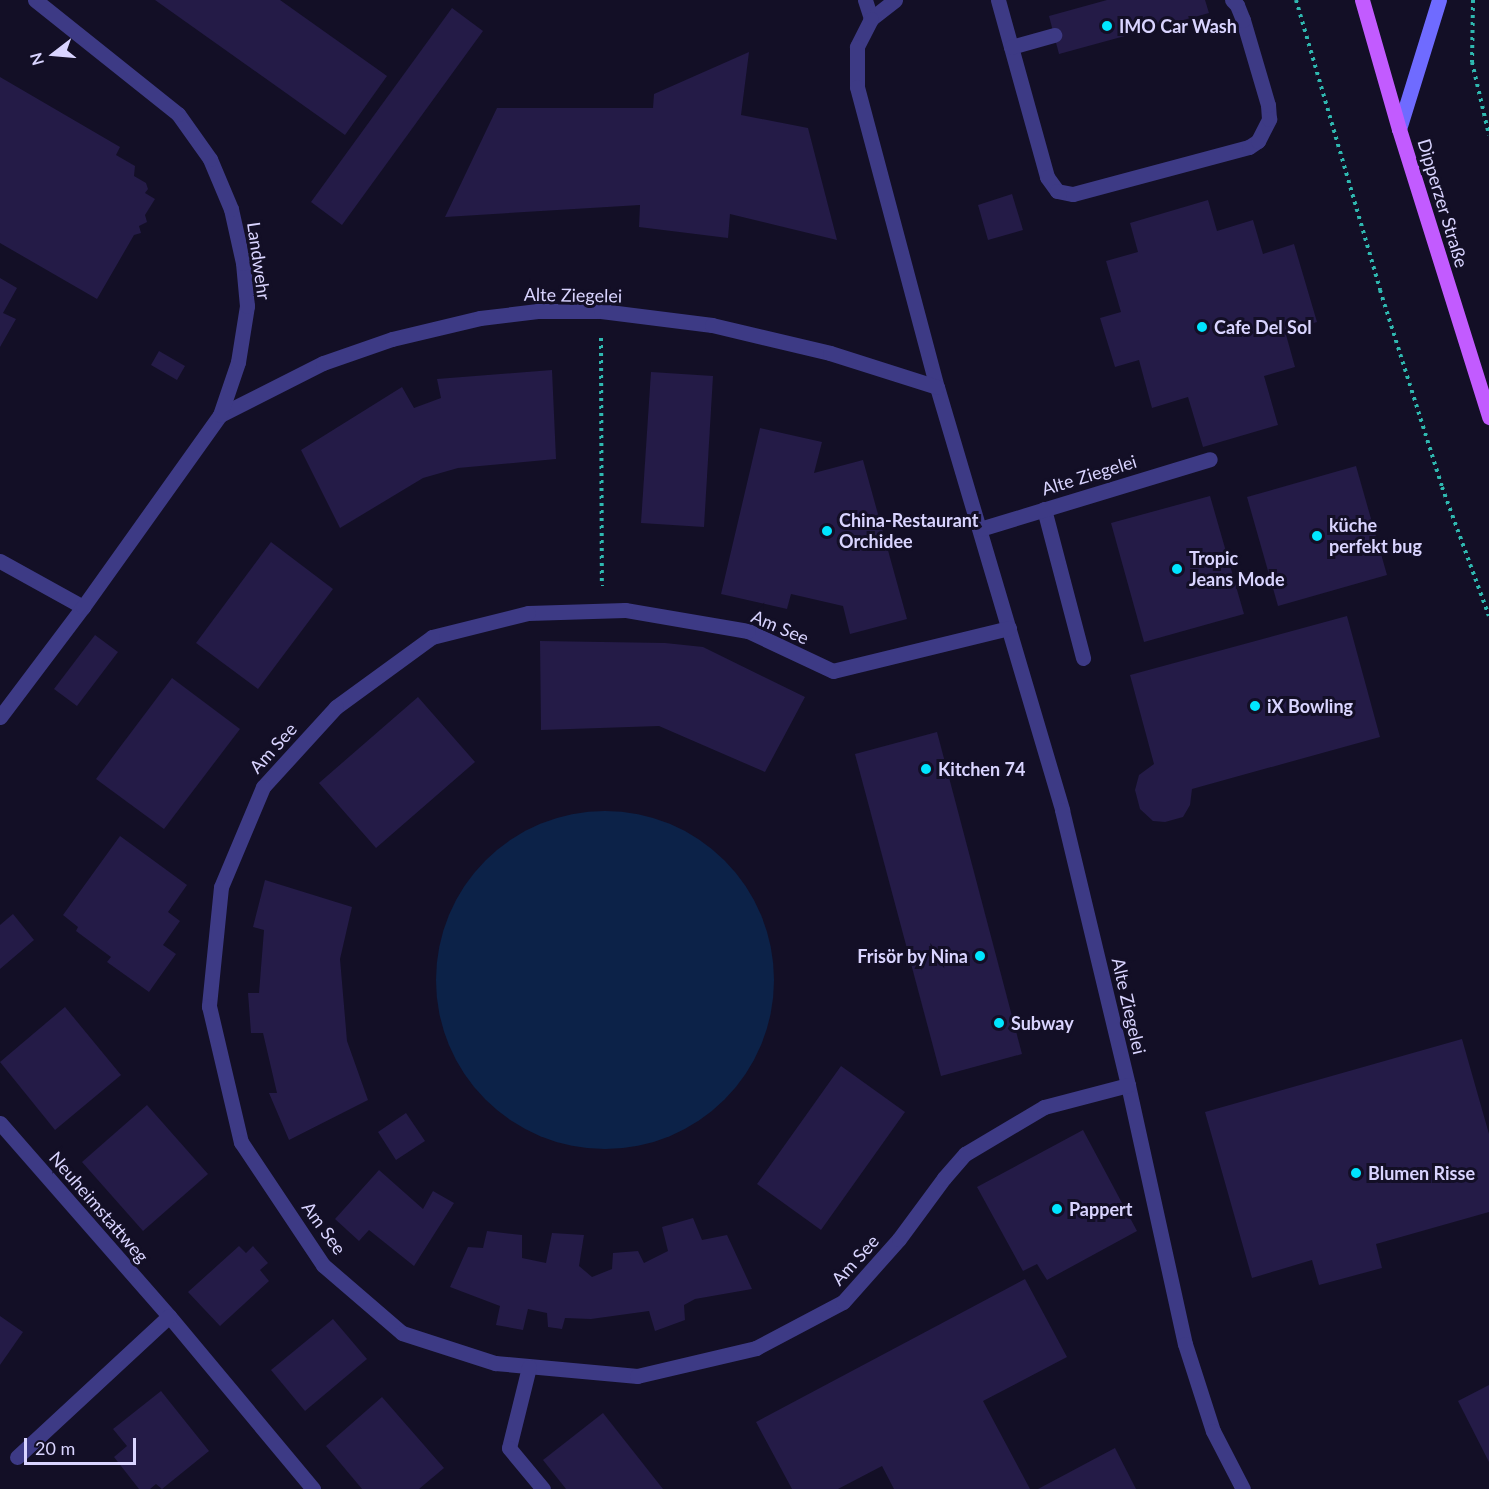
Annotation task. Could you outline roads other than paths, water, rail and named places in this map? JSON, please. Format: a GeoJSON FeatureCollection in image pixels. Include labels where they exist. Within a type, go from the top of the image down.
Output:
{"type":"FeatureCollection","features":[{"type":"Feature","properties":{"kind":"main road","name":"Dipperzer Straße"},"geometry":{"type":"LineString","coordinates":[[1362,0],[1399,129],[1489,417]]}},
{"type":"Feature","properties":{"kind":"main road"},"geometry":{"type":"LineString","coordinates":[[1399,129],[1439,0]]}},
{"type":"Feature","properties":{"kind":"street","name":"Landwehr"},"geometry":{"type":"LineString","coordinates":[[0,717],[220,416],[238,362],[247,306],[243,263],[231,209],[210,159],[178,114],[35,0]]}},
{"type":"Feature","properties":{"kind":"street"},"geometry":{"type":"LineString","coordinates":[[865,0],[871,19]]}},
{"type":"Feature","properties":{"kind":"street","name":"Alte Ziegelei"},"geometry":{"type":"LineString","coordinates":[[895,0],[871,19],[857,47],[857,87],[937,387],[1062,810],[1128,1085],[1185,1344],[1214,1431],[1243,1489]]}},
{"type":"Feature","properties":{"kind":"street"},"geometry":{"type":"LineString","coordinates":[[998,0],[1047,177],[1057,191],[1073,194],[1249,147],[1258,141],[1269,118],[1268,105],[1238,5],[1232,0]]}},
{"type":"Feature","properties":{"kind":"street"},"geometry":{"type":"LineString","coordinates":[[1011,47],[1054,35]]}},
{"type":"Feature","properties":{"kind":"street","name":"Alte Ziegelei"},"geometry":{"type":"LineString","coordinates":[[220,416],[323,363],[392,339],[480,318],[538,311],[601,311],[712,325],[831,353],[937,387]]}},
{"type":"Feature","properties":{"kind":"street","name":"Alte Ziegelei"},"geometry":{"type":"LineString","coordinates":[[980,529],[1210,459]]}},
{"type":"Feature","properties":{"kind":"street"},"geometry":{"type":"LineString","coordinates":[[1044,509],[1083,658]]}},
{"type":"Feature","properties":{"kind":"street"},"geometry":{"type":"LineString","coordinates":[[0,561],[83,606]]}},
{"type":"Feature","properties":{"kind":"street","name":"Am See"},"geometry":{"type":"LineString","coordinates":[[1009,628],[833,672],[748,631],[626,610],[528,613],[432,637],[336,707],[263,787],[221,887],[209,1006],[241,1142],[323,1265],[402,1333],[495,1363],[637,1376],[756,1348],[843,1302],[899,1239],[944,1178],[965,1154],[1044,1107],[1128,1085]]}},
{"type":"Feature","properties":{"kind":"street","name":"Neuheimstattweg"},"geometry":{"type":"LineString","coordinates":[[0,1123],[169,1316],[313,1489]]}},
{"type":"Feature","properties":{"kind":"street"},"geometry":{"type":"LineString","coordinates":[[17,1457],[169,1316]]}},
{"type":"Feature","properties":{"kind":"street"},"geometry":{"type":"LineString","coordinates":[[530,1367],[509,1448],[543,1489]]}},
{"type":"Feature","properties":{"kind":"water"},"geometry":{"type":"Polygon","coordinates":[[[605,811],[638,815],[670,824],[699,840],[724,861],[745,886],[761,915],[770,947],[774,980],[770,1013],[761,1045],[745,1074],[724,1099],[699,1120],[670,1136],[638,1145],[605,1149],[572,1145],[540,1136],[511,1120],[486,1099],[465,1074],[449,1045],[440,1013],[436,980],[440,947],[449,915],[465,886],[486,861],[511,840],[540,824],[572,815],[605,811]]]}},
{"type":"Feature","properties":{"kind":"place","name":"IMO Car Wash"},"geometry":{"type":"Point","coordinates":[1107,26]}},
{"type":"Feature","properties":{"kind":"place","name":"Cafe Del Sol"},"geometry":{"type":"Point","coordinates":[1202,327]}},
{"type":"Feature","properties":{"kind":"place","name":"China-Restaurant Orchidee"},"geometry":{"type":"Point","coordinates":[827,531]}},
{"type":"Feature","properties":{"kind":"place","name":"küche perfekt bug"},"geometry":{"type":"Point","coordinates":[1317,536]}},
{"type":"Feature","properties":{"kind":"place","name":"Tropic Jeans Mode"},"geometry":{"type":"Point","coordinates":[1177,569]}},
{"type":"Feature","properties":{"kind":"place","name":"iX Bowling"},"geometry":{"type":"Point","coordinates":[1255,706]}},
{"type":"Feature","properties":{"kind":"place","name":"Kitchen 74"},"geometry":{"type":"Point","coordinates":[926,769]}},
{"type":"Feature","properties":{"kind":"place","name":"Frisör by Nina"},"geometry":{"type":"Point","coordinates":[980,956]}},
{"type":"Feature","properties":{"kind":"place","name":"Subway"},"geometry":{"type":"Point","coordinates":[999,1023]}},
{"type":"Feature","properties":{"kind":"place","name":"Blumen Risse"},"geometry":{"type":"Point","coordinates":[1356,1173]}},
{"type":"Feature","properties":{"kind":"place","name":"Pappert"},"geometry":{"type":"Point","coordinates":[1057,1209]}}]}
